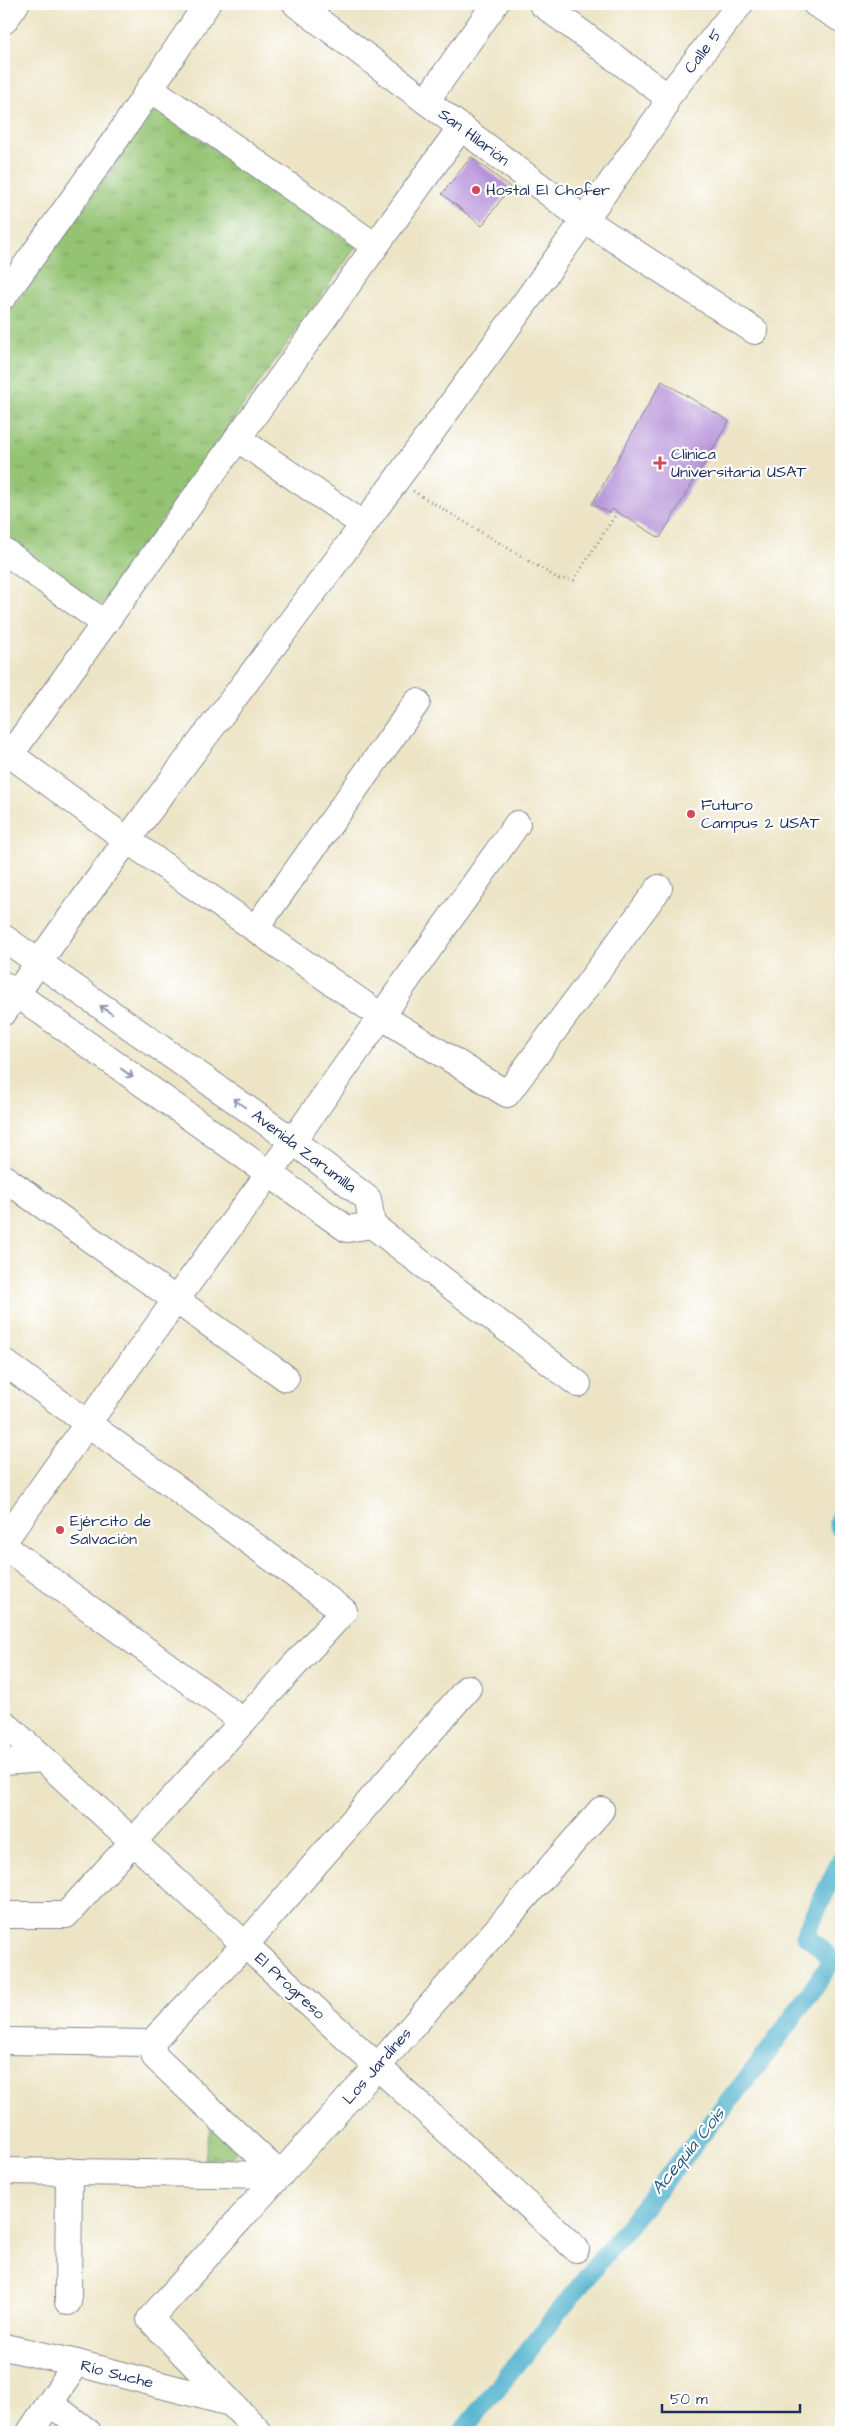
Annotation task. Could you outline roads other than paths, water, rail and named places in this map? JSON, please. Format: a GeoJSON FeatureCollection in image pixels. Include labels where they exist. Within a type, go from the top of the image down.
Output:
{"type":"FeatureCollection","features":[{"type":"Feature","properties":{"kind":"street"},"geometry":{"type":"LineString","coordinates":[[4,22],[16,4]]}},
{"type":"Feature","properties":{"kind":"street"},"geometry":{"type":"LineString","coordinates":[[7,284],[150,88],[206,4]]}},
{"type":"Feature","properties":{"kind":"street","name":"San Hilarión"},"geometry":{"type":"LineString","coordinates":[[296,4],[585,220],[755,331]]}},
{"type":"Feature","properties":{"kind":"street"},"geometry":{"type":"LineString","coordinates":[[426,101],[495,4]]}},
{"type":"Feature","properties":{"kind":"street"},"geometry":{"type":"LineString","coordinates":[[542,4],[660,90],[666,99]]}},
{"type":"Feature","properties":{"kind":"street","name":"Calle 5"},"geometry":{"type":"LineString","coordinates":[[8,997],[38,963],[127,840],[364,525],[585,220],[662,110],[666,99],[740,4]]}},
{"type":"Feature","properties":{"kind":"street"},"geometry":{"type":"LineString","coordinates":[[816,4],[841,19]]}},
{"type":"Feature","properties":{"kind":"street"},"geometry":{"type":"LineString","coordinates":[[150,88],[375,246]]}},
{"type":"Feature","properties":{"kind":"street"},"geometry":{"type":"LineString","coordinates":[[461,127],[104,623],[7,753],[127,840],[381,1016],[507,1094],[659,888]]}},
{"type":"Feature","properties":{"kind":"street"},"geometry":{"type":"LineString","coordinates":[[237,438],[364,525]]}},
{"type":"Feature","properties":{"kind":"street"},"geometry":{"type":"LineString","coordinates":[[4,551],[104,623]]}},
{"type":"Feature","properties":{"kind":"street"},"geometry":{"type":"LineString","coordinates":[[255,929],[417,702]]}},
{"type":"Feature","properties":{"kind":"street"},"geometry":{"type":"LineString","coordinates":[[4,1541],[175,1301],[269,1175],[517,824]]}},
{"type":"Feature","properties":{"kind":"street","name":"Avenida Zarumilla"},"geometry":{"type":"LineString","coordinates":[[4,938],[293,1141],[368,1199],[371,1217],[368,1222]]}},
{"type":"Feature","properties":{"kind":"street"},"geometry":{"type":"LineString","coordinates":[[8,997],[347,1229],[366,1226],[368,1222],[578,1384]]}},
{"type":"Feature","properties":{"kind":"street"},"geometry":{"type":"LineString","coordinates":[[4,1178],[286,1378]]}},
{"type":"Feature","properties":{"kind":"street"},"geometry":{"type":"LineString","coordinates":[[4,1362],[344,1611],[66,1915],[4,1915]]}},
{"type":"Feature","properties":{"kind":"street"},"geometry":{"type":"LineString","coordinates":[[4,1546],[243,1721]]}},
{"type":"Feature","properties":{"kind":"street"},"geometry":{"type":"LineString","coordinates":[[4,2041],[151,2043],[245,1945],[468,1688]]}},
{"type":"Feature","properties":{"kind":"street","name":"El Progreso"},"geometry":{"type":"LineString","coordinates":[[4,1723],[576,2249]]}},
{"type":"Feature","properties":{"kind":"street"},"geometry":{"type":"LineString","coordinates":[[4,1762],[42,1759]]}},
{"type":"Feature","properties":{"kind":"street","name":"Los Jardínes"},"geometry":{"type":"LineString","coordinates":[[230,2403],[150,2319],[377,2066],[601,1810]]}},
{"type":"Feature","properties":{"kind":"street"},"geometry":{"type":"LineString","coordinates":[[151,2043],[155,2057],[280,2175]]}},
{"type":"Feature","properties":{"kind":"street"},"geometry":{"type":"LineString","coordinates":[[4,2171],[280,2175]]}},
{"type":"Feature","properties":{"kind":"street"},"geometry":{"type":"LineString","coordinates":[[68,2302],[69,2171]]}},
{"type":"Feature","properties":{"kind":"street","name":"Río Suche"},"geometry":{"type":"LineString","coordinates":[[4,2347],[77,2363],[230,2403]]}},
{"type":"Feature","properties":{"kind":"street"},"geometry":{"type":"LineString","coordinates":[[30,2432],[77,2363]]}},
{"type":"Feature","properties":{"kind":"street"},"geometry":{"type":"LineString","coordinates":[[50,2403],[88,2432]]}},
{"type":"Feature","properties":{"kind":"street"},"geometry":{"type":"LineString","coordinates":[[230,2403],[259,2432]]}},
{"type":"Feature","properties":{"kind":"waterway","name":"Acequia Cois"},"geometry":{"type":"LineString","coordinates":[[841,1516],[838,1523],[841,1530]]}},
{"type":"Feature","properties":{"kind":"waterway","name":"Acequia Cois"},"geometry":{"type":"LineString","coordinates":[[462,2432],[765,2056],[833,1960],[805,1934],[841,1860]]}},
{"type":"Feature","properties":{"kind":"place","name":"Hostal El Chofer"},"geometry":{"type":"Point","coordinates":[476,190]}},
{"type":"Feature","properties":{"kind":"place","name":"Clinica Universitaria USAT"},"geometry":{"type":"Point","coordinates":[660,463]}},
{"type":"Feature","properties":{"kind":"place","name":"Futuro Campus 2 USAT"},"geometry":{"type":"Point","coordinates":[691,814]}},
{"type":"Feature","properties":{"kind":"place","name":"Ejército de Salvación"},"geometry":{"type":"Point","coordinates":[60,1530]}}]}
